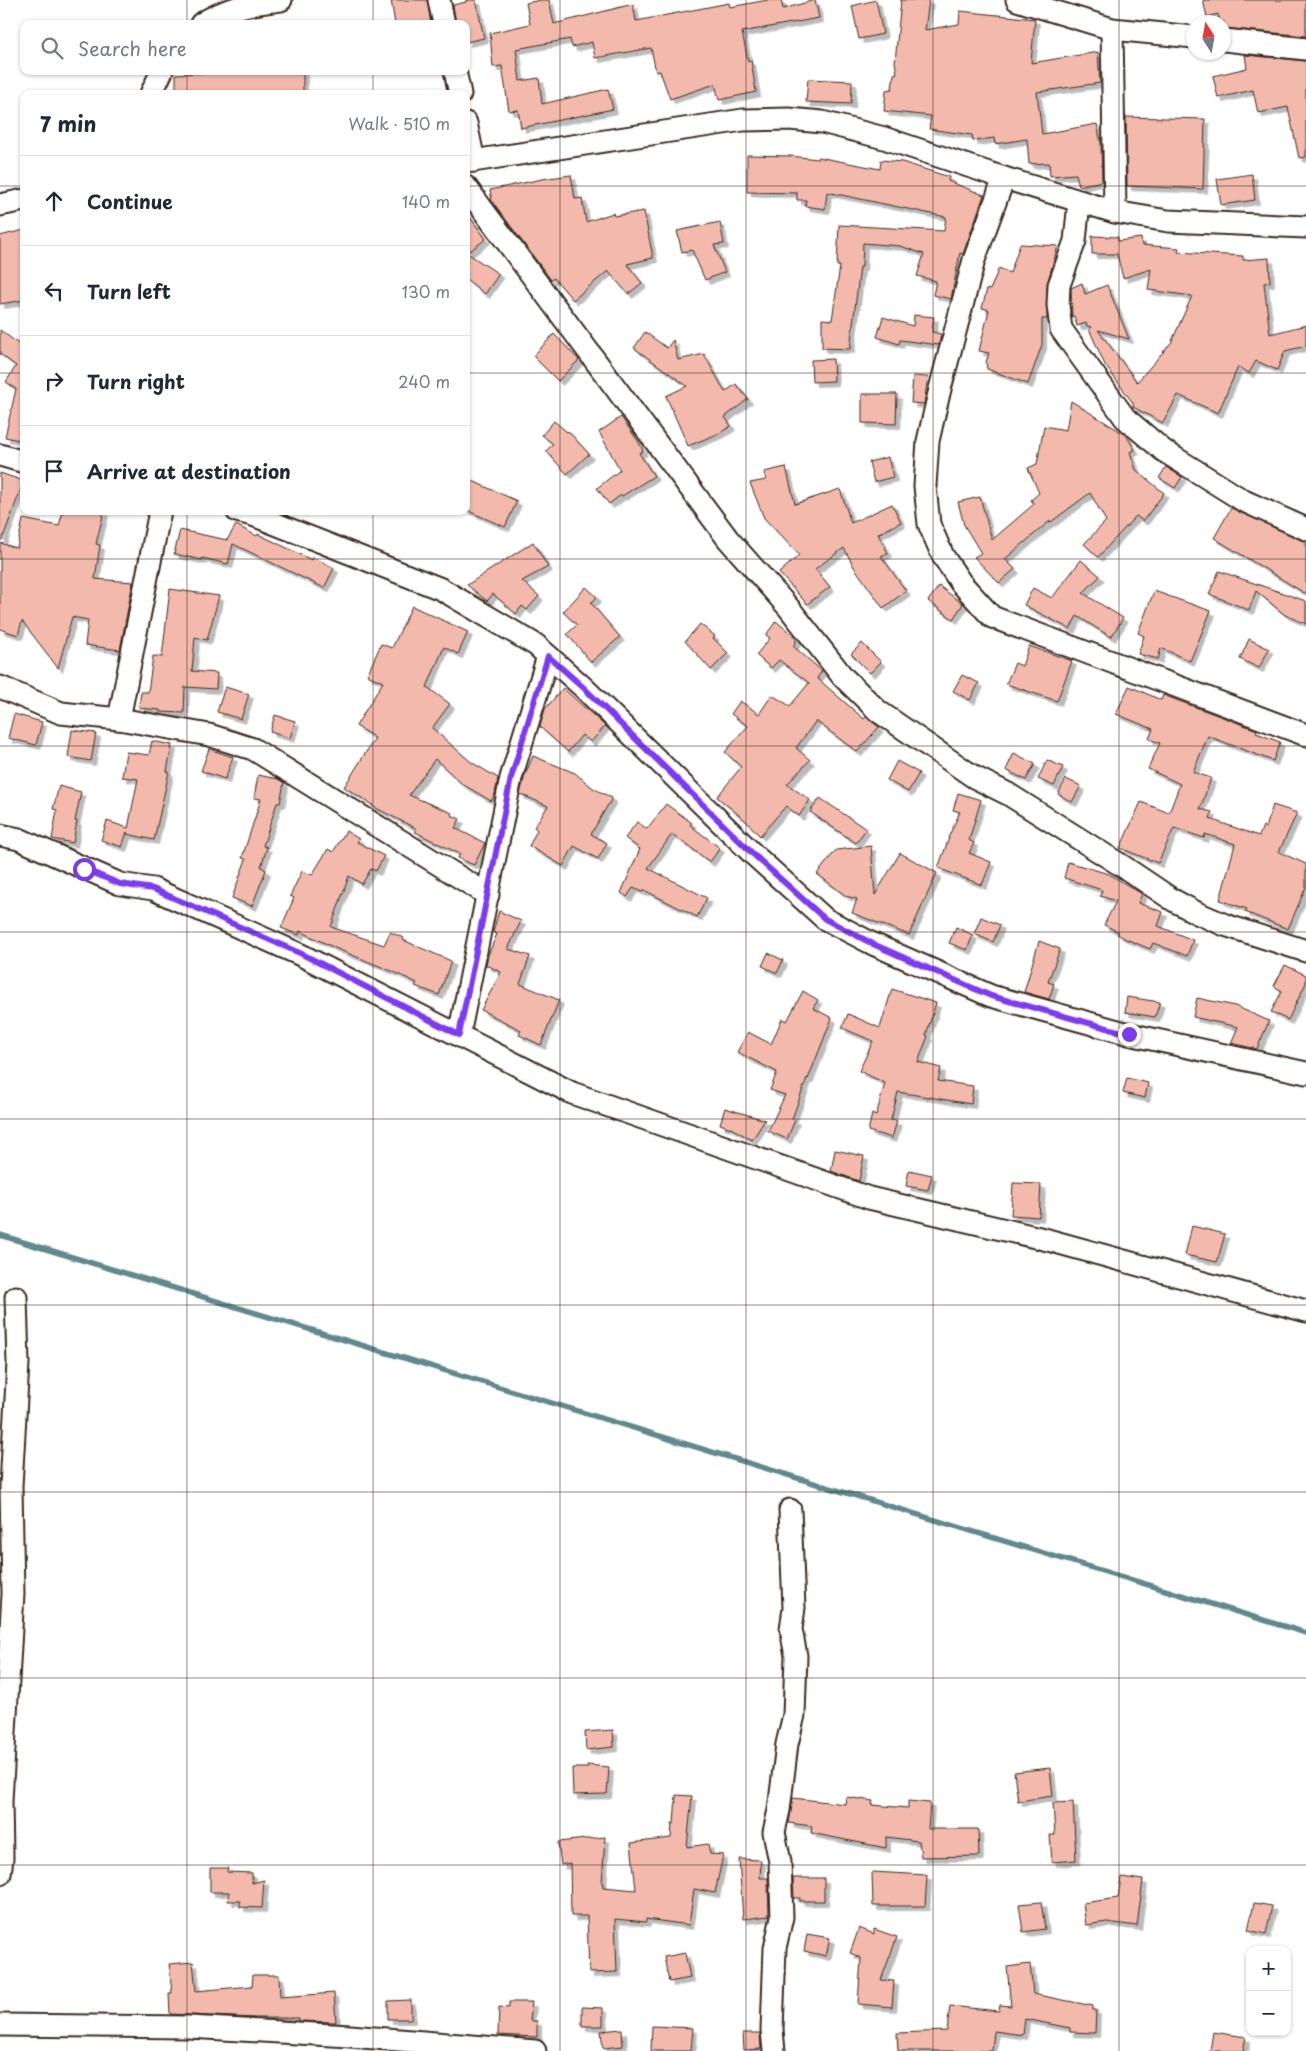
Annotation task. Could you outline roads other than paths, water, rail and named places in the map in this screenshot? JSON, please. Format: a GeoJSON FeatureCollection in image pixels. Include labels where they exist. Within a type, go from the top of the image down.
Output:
{"type":"FeatureCollection","features":[{"type":"Feature","properties":{"kind":"street"},"geometry":{"type":"LineString","coordinates":[[209,20],[250,3],[281,0]]}},
{"type":"Feature","properties":{"kind":"street"},"geometry":{"type":"LineString","coordinates":[[439,0],[443,20]]}},
{"type":"Feature","properties":{"kind":"street"},"geometry":{"type":"LineString","coordinates":[[1017,0],[1112,29],[1186,36]]}},
{"type":"Feature","properties":{"kind":"street"},"geometry":{"type":"LineString","coordinates":[[1112,29],[1115,212]]}},
{"type":"Feature","properties":{"kind":"street"},"geometry":{"type":"LineString","coordinates":[[1231,41],[1306,49]]}},
{"type":"Feature","properties":{"kind":"street"},"geometry":{"type":"LineString","coordinates":[[153,90],[160,75]]}},
{"type":"Feature","properties":{"kind":"street"},"geometry":{"type":"LineString","coordinates":[[456,75],[459,90]]}},
{"type":"Feature","properties":{"kind":"street"},"geometry":{"type":"LineString","coordinates":[[470,162],[743,120],[789,119],[822,122],[884,138],[1115,212],[1168,222],[1306,227]]}},
{"type":"Feature","properties":{"kind":"street"},"geometry":{"type":"LineString","coordinates":[[1004,178],[974,260],[928,441],[925,486],[929,524],[943,556],[962,583],[992,616],[1306,735]]}},
{"type":"Feature","properties":{"kind":"street"},"geometry":{"type":"LineString","coordinates":[[470,192],[728,539],[789,608],[844,677],[878,711],[974,778],[1008,794],[1128,869],[1173,900],[1197,913],[1225,924],[1306,951]]}},
{"type":"Feature","properties":{"kind":"street"},"geometry":{"type":"LineString","coordinates":[[0,205],[20,201]]}},
{"type":"Feature","properties":{"kind":"street"},"geometry":{"type":"LineString","coordinates":[[1079,202],[1075,241],[1059,285],[1058,305],[1061,329],[1125,418],[1164,451],[1244,501],[1306,529]]}},
{"type":"Feature","properties":{"kind":"street"},"geometry":{"type":"LineString","coordinates":[[0,456],[20,461]]}},
{"type":"Feature","properties":{"kind":"street"},"geometry":{"type":"LineString","coordinates":[[119,719],[159,515]]}},
{"type":"Feature","properties":{"kind":"street"},"geometry":{"type":"LineString","coordinates":[[253,515],[441,589],[536,645],[584,688],[753,854],[825,919],[873,944],[991,996],[1129,1034],[1306,1073]]}},
{"type":"Feature","properties":{"kind":"street"},"geometry":{"type":"LineString","coordinates":[[459,1035],[511,778],[548,656]]}},
{"type":"Feature","properties":{"kind":"street"},"geometry":{"type":"LineString","coordinates":[[0,687],[61,712],[119,719],[209,735],[253,749],[488,895]]}},
{"type":"Feature","properties":{"kind":"street"},"geometry":{"type":"LineString","coordinates":[[0,835],[19,839],[120,884],[153,889],[302,954],[572,1093],[870,1198],[1048,1240],[1306,1311]]}},
{"type":"Feature","properties":{"kind":"street"},"geometry":{"type":"LineString","coordinates":[[0,1874],[2,1858],[1,1801],[14,1594],[10,1486],[18,1363],[16,1297]]}},
{"type":"Feature","properties":{"kind":"street"},"geometry":{"type":"LineString","coordinates":[[774,2051],[772,2030],[775,1948],[782,1917],[780,1862],[774,1832],[779,1810],[787,1744],[794,1715],[796,1656],[792,1629],[794,1608],[790,1510]]}},
{"type":"Feature","properties":{"kind":"street"},"geometry":{"type":"LineString","coordinates":[[0,2025],[188,2027],[350,2036],[535,2051]]}},
{"type":"Feature","properties":{"kind":"waterway"},"geometry":{"type":"LineString","coordinates":[[0,1235],[1306,1633]]}}]}
